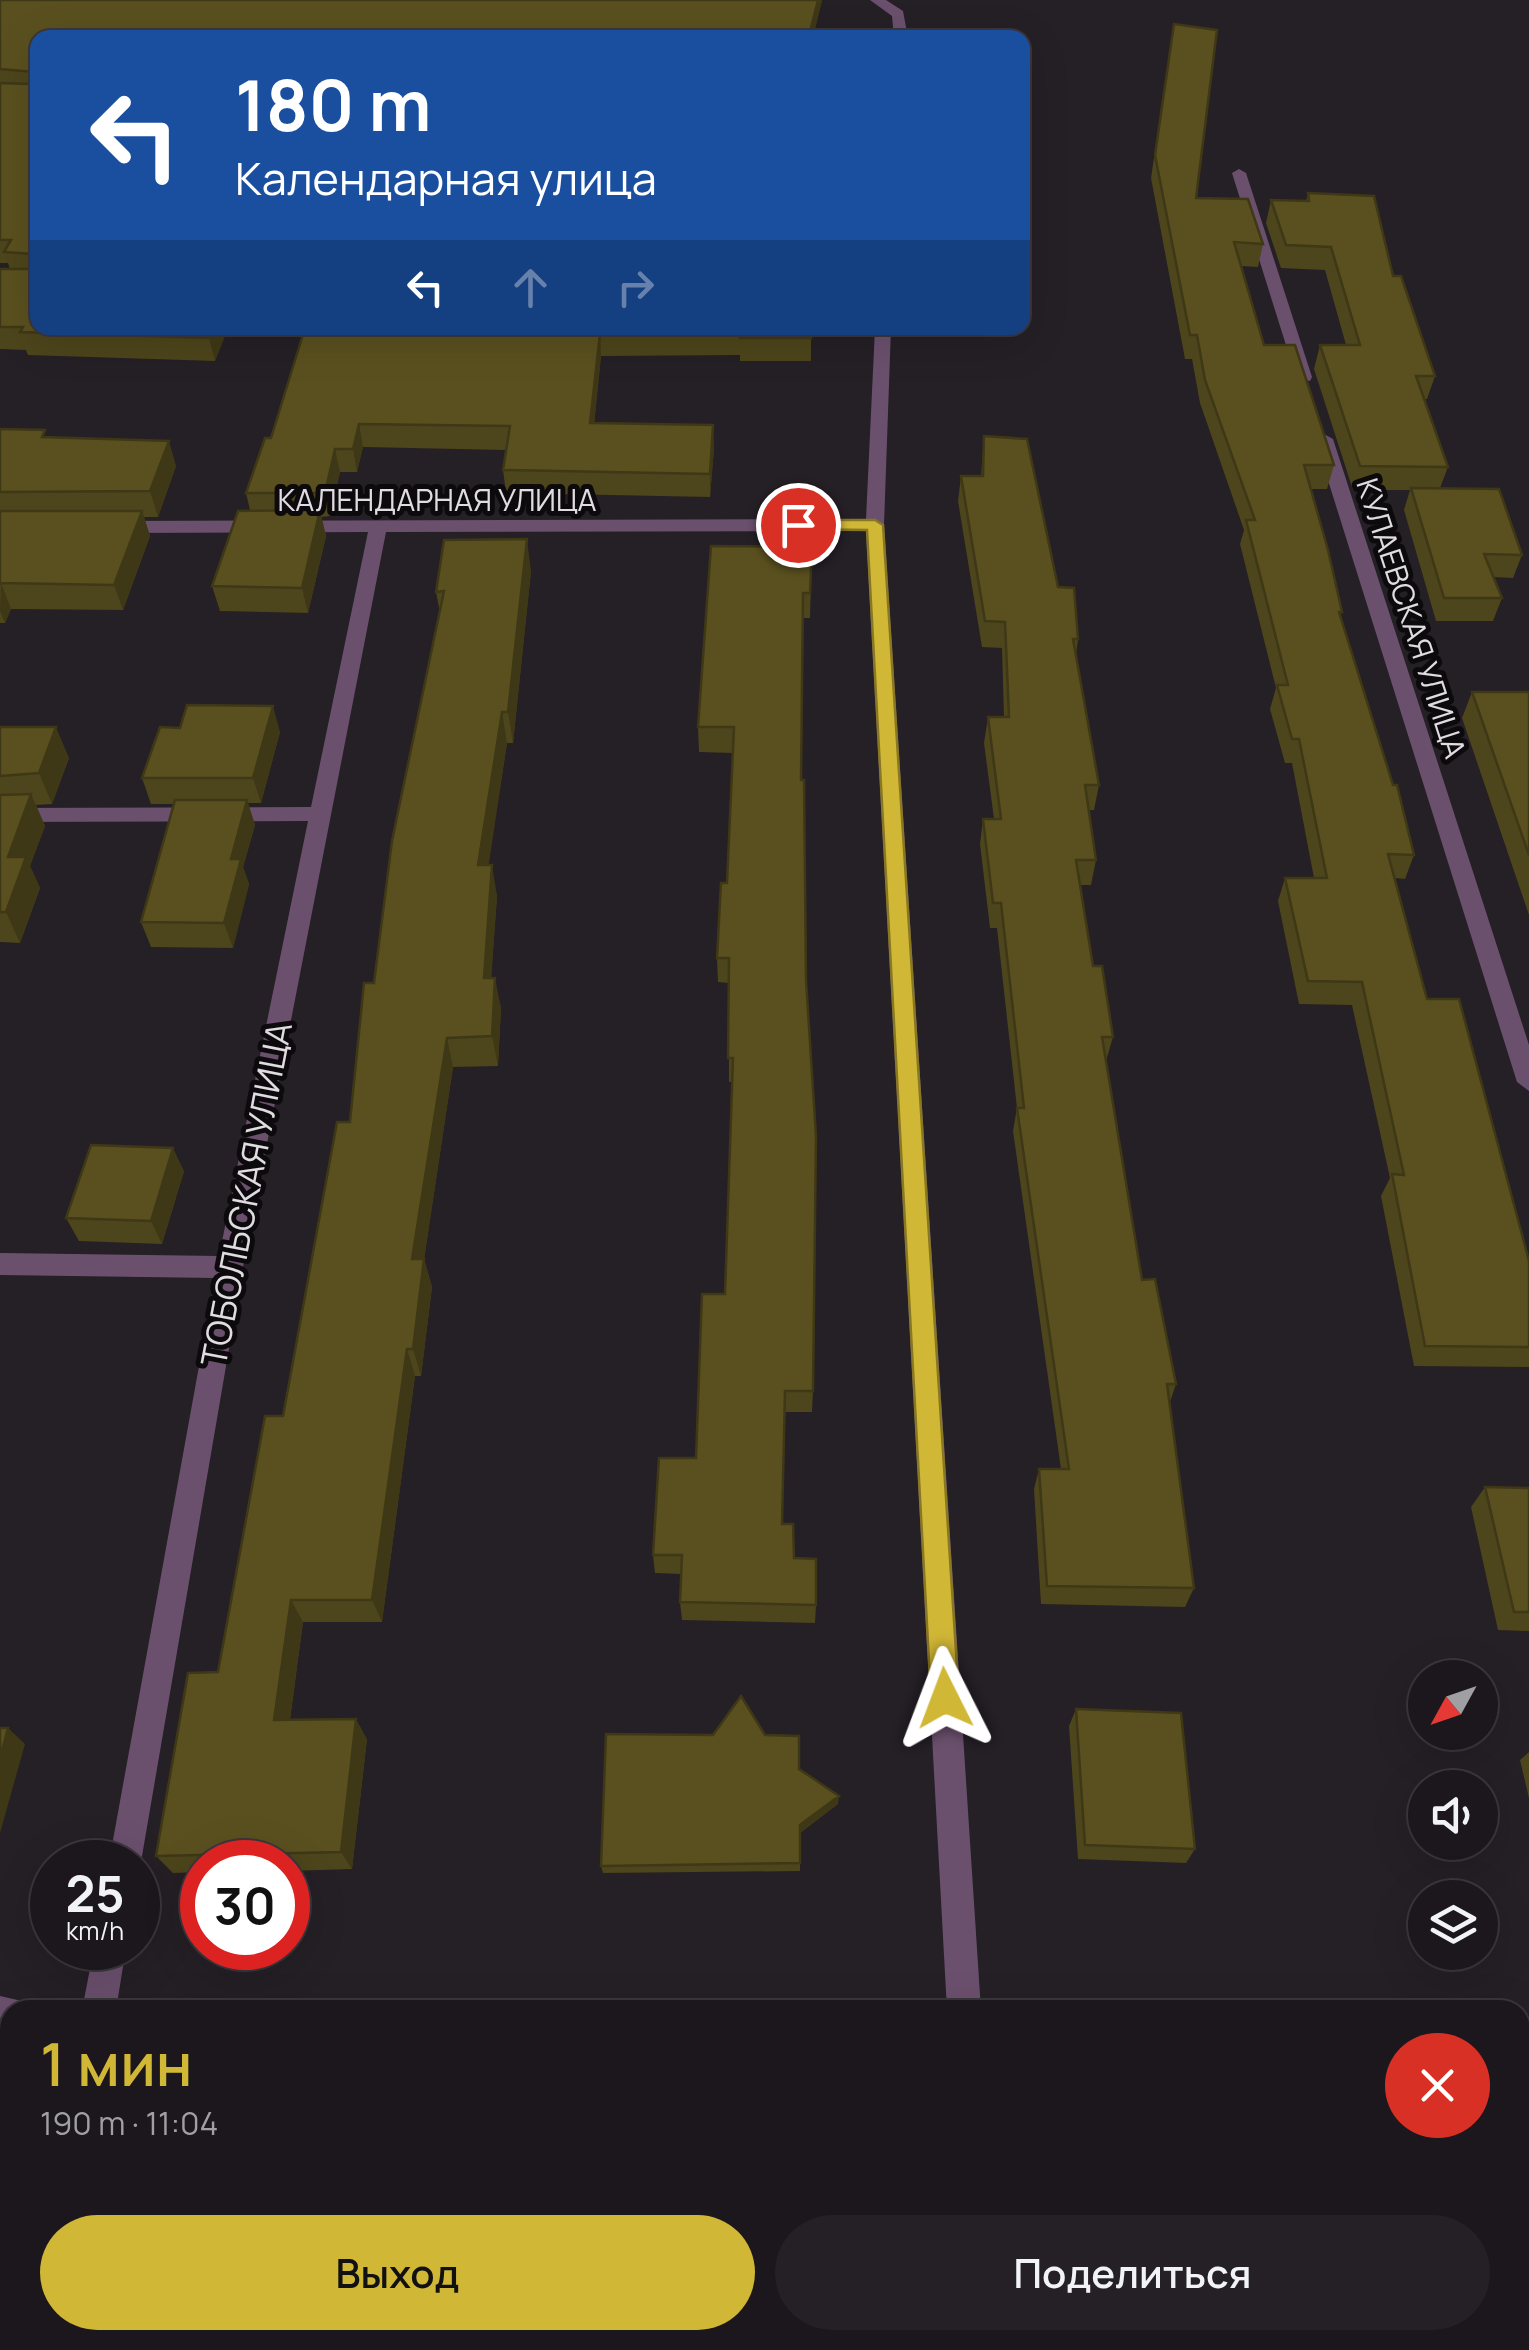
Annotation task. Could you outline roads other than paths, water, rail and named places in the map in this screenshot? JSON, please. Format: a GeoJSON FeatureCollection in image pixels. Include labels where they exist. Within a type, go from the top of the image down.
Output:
{"type":"FeatureCollection","features":[{"type":"Feature","properties":{"kind":"street"},"geometry":{"type":"LineString","coordinates":[[877,0],[898,14],[900,30]]}},
{"type":"Feature","properties":{"kind":"street","name":"КУЛАЕВСКАЯ УЛИЦА"},"geometry":{"type":"LineString","coordinates":[[1239,173],[1529,1082]]}},
{"type":"Feature","properties":{"kind":"street"},"geometry":{"type":"LineString","coordinates":[[883,335],[875,525],[963,2000]]}},
{"type":"Feature","properties":{"kind":"street","name":"КАЛЕНДАРНАЯ УЛИЦА"},"geometry":{"type":"LineString","coordinates":[[100,527],[875,525]]}},
{"type":"Feature","properties":{"kind":"street","name":"ТОБОЛЬСКАЯ УЛИЦА"},"geometry":{"type":"LineString","coordinates":[[129,1840],[230,1267],[378,527]]}},
{"type":"Feature","properties":{"kind":"street"},"geometry":{"type":"LineString","coordinates":[[0,815],[323,814]]}},
{"type":"Feature","properties":{"kind":"street"},"geometry":{"type":"LineString","coordinates":[[0,1264],[230,1267]]}},
{"type":"Feature","properties":{"kind":"street"},"geometry":{"type":"LineString","coordinates":[[101,2000],[106,1970]]}}]}
